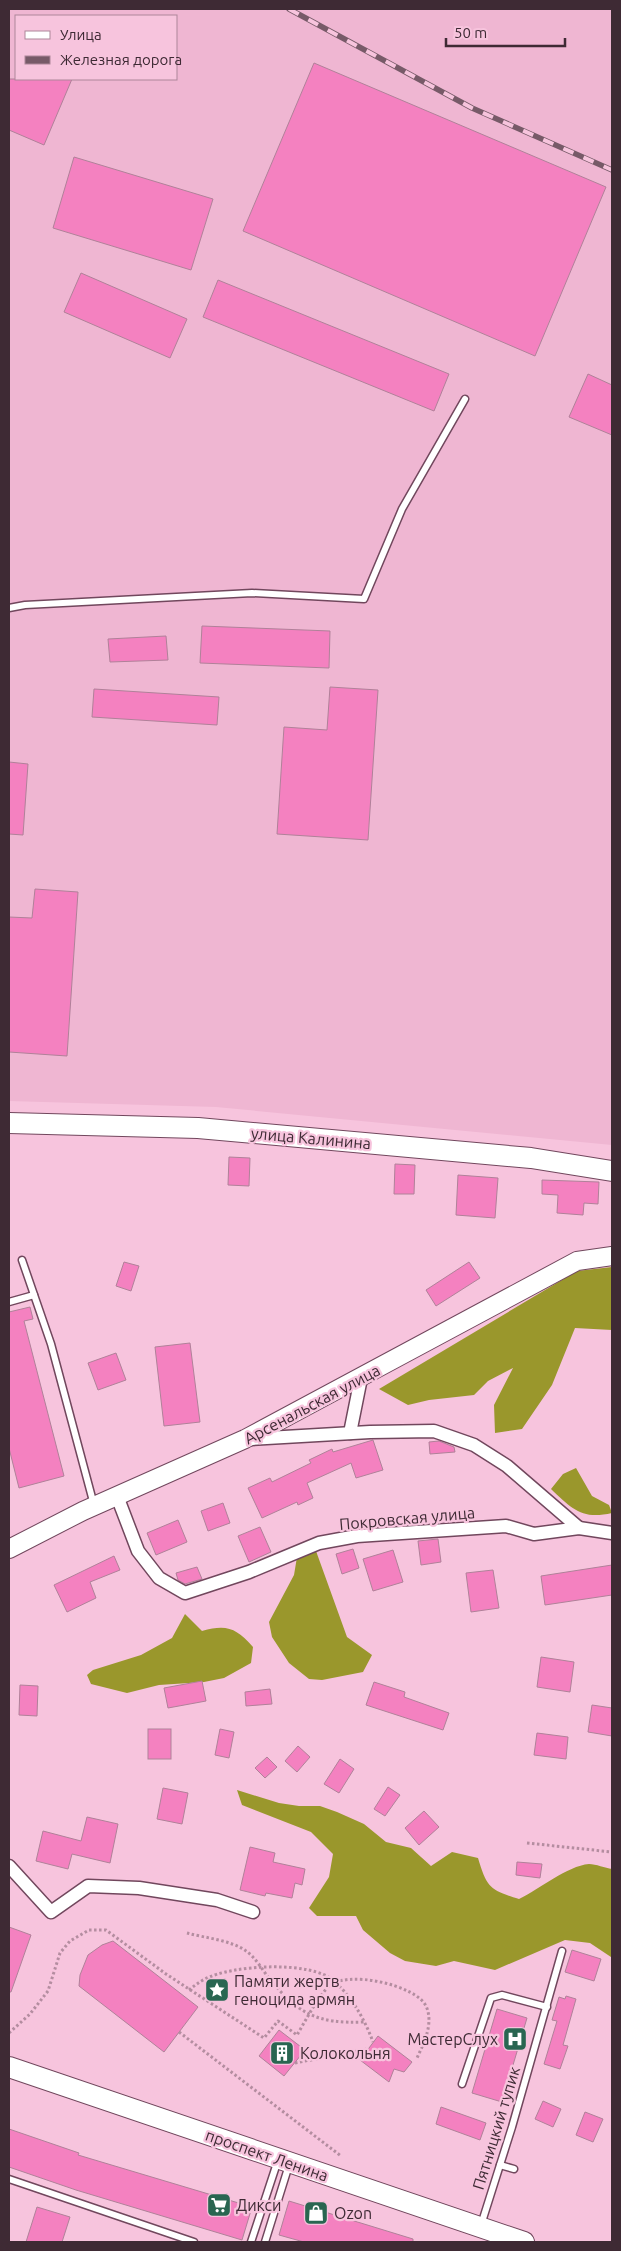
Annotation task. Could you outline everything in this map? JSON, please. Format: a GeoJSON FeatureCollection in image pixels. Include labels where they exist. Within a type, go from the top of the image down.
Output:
{"type":"FeatureCollection","features":[{"type":"Feature","properties":{"kind":"main road","name":"улица Калинина"},"geometry":{"type":"LineString","coordinates":[[9,1123],[198,1128],[531,1158],[612,1171]]}},
{"type":"Feature","properties":{"kind":"main road","name":"проспект Ленина"},"geometry":{"type":"LineString","coordinates":[[9,2067],[524,2242]]}},
{"type":"Feature","properties":{"kind":"street","name":"Арсенальская улица"},"geometry":{"type":"LineString","coordinates":[[9,1549],[94,1506],[245,1439],[577,1261],[612,1256]]}},
{"type":"Feature","properties":{"kind":"street"},"geometry":{"type":"LineString","coordinates":[[350,1433],[361,1378]]}},
{"type":"Feature","properties":{"kind":"street"},"geometry":{"type":"LineString","coordinates":[[245,1439],[350,1433],[434,1431],[474,1445],[507,1466],[579,1528]]}},
{"type":"Feature","properties":{"kind":"street","name":"Покровская улица"},"geometry":{"type":"LineString","coordinates":[[117,1496],[138,1551],[159,1578],[185,1594],[249,1572],[319,1543],[356,1536],[506,1526],[534,1534],[579,1528],[612,1533]]}},
{"type":"Feature","properties":{"kind":"street"},"geometry":{"type":"LineString","coordinates":[[9,1866],[50,1912],[88,1886],[139,1888],[217,1900],[253,1912]]}},
{"type":"Feature","properties":{"kind":"lane"},"geometry":{"type":"LineString","coordinates":[[9,608],[25,605],[252,593],[364,599],[402,509],[465,399]]}},
{"type":"Feature","properties":{"kind":"lane"},"geometry":{"type":"LineString","coordinates":[[22,1260],[51,1344],[94,1506]]}},
{"type":"Feature","properties":{"kind":"lane"},"geometry":{"type":"LineString","coordinates":[[9,1302],[34,1295]]}},
{"type":"Feature","properties":{"kind":"lane","name":"Пятницкий тупик"},"geometry":{"type":"LineString","coordinates":[[480,2228],[547,2007],[562,1950]]}},
{"type":"Feature","properties":{"kind":"lane"},"geometry":{"type":"LineString","coordinates":[[462,2084],[491,1998],[502,1995],[547,2007]]}},
{"type":"Feature","properties":{"kind":"lane"},"geometry":{"type":"LineString","coordinates":[[251,2242],[284,2161]]}},
{"type":"Feature","properties":{"kind":"lane"},"geometry":{"type":"LineString","coordinates":[[265,2242],[284,2161]]}},
{"type":"Feature","properties":{"kind":"lane"},"geometry":{"type":"LineString","coordinates":[[500,2165],[514,2169]]}},
{"type":"Feature","properties":{"kind":"lane"},"geometry":{"type":"LineString","coordinates":[[9,2179],[194,2242]]}},
{"type":"Feature","properties":{"kind":"path"},"geometry":{"type":"LineString","coordinates":[[527,1843],[612,1852]]}},
{"type":"Feature","properties":{"kind":"path"},"geometry":{"type":"LineString","coordinates":[[9,2033],[30,2014],[48,1992],[60,1954],[70,1941],[89,1930],[106,1930],[189,1990],[264,2038],[278,2021],[296,2035],[329,1986],[336,1983],[352,1979],[370,1980],[396,1987],[419,1997],[426,2005],[428,2026],[425,2041],[417,2058]]}},
{"type":"Feature","properties":{"kind":"path"},"geometry":{"type":"LineString","coordinates":[[187,1933],[229,1944],[246,1951],[281,1993],[316,2019],[341,2023],[364,2022]]}},
{"type":"Feature","properties":{"kind":"path"},"geometry":{"type":"LineString","coordinates":[[189,1990],[206,1978],[271,1966],[310,1969],[336,1983],[364,2022],[374,2042]]}},
{"type":"Feature","properties":{"kind":"path"},"geometry":{"type":"LineString","coordinates":[[179,2032],[341,2156]]}},
{"type":"Feature","properties":{"kind":"path"},"geometry":{"type":"LineString","coordinates":[[295,2063],[368,2049]]}},
{"type":"Feature","properties":{"kind":"shaded area"},"geometry":{"type":"Polygon","coordinates":[[[9,9],[612,9],[612,1145],[216,1107],[9,1101],[9,9]]]}},
{"type":"Feature","properties":{"kind":"shaded area"},"geometry":{"type":"Polygon","coordinates":[[[612,1267],[612,1330],[575,1328],[552,1385],[522,1429],[495,1433],[494,1405],[513,1368],[488,1381],[474,1395],[429,1400],[408,1405],[379,1389],[577,1271],[612,1267]]]}},
{"type":"Feature","properties":{"kind":"shaded area"},"geometry":{"type":"Polygon","coordinates":[[[576,1468],[592,1496],[609,1505],[612,1513],[602,1515],[585,1514],[565,1502],[551,1489],[563,1474],[576,1468]]]}},
{"type":"Feature","properties":{"kind":"shaded area"},"geometry":{"type":"Polygon","coordinates":[[[316,1551],[347,1637],[372,1655],[363,1672],[322,1680],[309,1679],[289,1663],[272,1637],[269,1622],[294,1575],[297,1557],[316,1551]]]}},
{"type":"Feature","properties":{"kind":"shaded area"},"geometry":{"type":"Polygon","coordinates":[[[185,1614],[202,1631],[225,1628],[236,1632],[253,1647],[251,1663],[224,1678],[204,1682],[159,1685],[127,1693],[91,1684],[87,1675],[93,1670],[141,1655],[172,1638],[185,1614]]]}},
{"type":"Feature","properties":{"kind":"shaded area"},"geometry":{"type":"Polygon","coordinates":[[[237,1790],[279,1803],[299,1806],[320,1806],[337,1812],[364,1824],[386,1842],[411,1848],[431,1866],[452,1852],[478,1858],[484,1876],[491,1886],[502,1893],[519,1899],[563,1873],[581,1866],[592,1864],[612,1869],[612,1972],[611,1957],[590,1943],[565,1940],[495,1970],[454,1961],[436,1966],[405,1961],[390,1953],[363,1930],[356,1916],[317,1916],[309,1908],[329,1877],[333,1854],[311,1832],[242,1805],[237,1790]]]}},
{"type":"Feature","properties":{"kind":"building"},"geometry":{"type":"Polygon","coordinates":[[[314,63],[606,187],[535,356],[243,231],[314,63]]]}},
{"type":"Feature","properties":{"kind":"building"},"geometry":{"type":"Polygon","coordinates":[[[9,79],[72,80],[44,145],[9,130],[9,79]]]}},
{"type":"Feature","properties":{"kind":"building"},"geometry":{"type":"Polygon","coordinates":[[[74,157],[213,199],[191,270],[53,228],[74,157]]]}},
{"type":"Feature","properties":{"kind":"building"},"geometry":{"type":"Polygon","coordinates":[[[81,273],[187,319],[170,358],[64,312],[81,273]]]}},
{"type":"Feature","properties":{"kind":"building"},"geometry":{"type":"Polygon","coordinates":[[[218,280],[449,374],[434,411],[203,317],[218,280]]]}},
{"type":"Feature","properties":{"kind":"building"},"geometry":{"type":"Polygon","coordinates":[[[588,374],[612,385],[612,435],[569,417],[588,374]]]}},
{"type":"Feature","properties":{"kind":"building"},"geometry":{"type":"Polygon","coordinates":[[[202,626],[330,631],[329,668],[200,663],[202,626]]]}},
{"type":"Feature","properties":{"kind":"building"},"geometry":{"type":"Polygon","coordinates":[[[166,636],[168,660],[110,662],[108,639],[166,636]]]}},
{"type":"Feature","properties":{"kind":"building"},"geometry":{"type":"Polygon","coordinates":[[[330,687],[378,690],[368,840],[277,834],[284,727],[327,730],[330,687]]]}},
{"type":"Feature","properties":{"kind":"building"},"geometry":{"type":"Polygon","coordinates":[[[94,689],[219,697],[217,725],[92,717],[94,689]]]}},
{"type":"Feature","properties":{"kind":"building"},"geometry":{"type":"Polygon","coordinates":[[[9,762],[28,764],[23,835],[9,834],[9,762]]]}},
{"type":"Feature","properties":{"kind":"building"},"geometry":{"type":"Polygon","coordinates":[[[35,889],[78,892],[67,1056],[9,1052],[9,917],[32,918],[35,889]]]}},
{"type":"Feature","properties":{"kind":"building"},"geometry":{"type":"Polygon","coordinates":[[[229,1157],[250,1158],[249,1186],[228,1185],[229,1157]]]}},
{"type":"Feature","properties":{"kind":"building"},"geometry":{"type":"Polygon","coordinates":[[[395,1164],[415,1165],[414,1194],[394,1194],[395,1164]]]}},
{"type":"Feature","properties":{"kind":"building"},"geometry":{"type":"Polygon","coordinates":[[[458,1175],[498,1178],[495,1218],[456,1215],[458,1175]]]}},
{"type":"Feature","properties":{"kind":"building"},"geometry":{"type":"Polygon","coordinates":[[[542,1180],[599,1182],[598,1204],[584,1203],[583,1215],[557,1213],[558,1195],[542,1194],[542,1180]]]}},
{"type":"Feature","properties":{"kind":"building"},"geometry":{"type":"Polygon","coordinates":[[[124,1262],[139,1266],[131,1291],[116,1286],[124,1262]]]}},
{"type":"Feature","properties":{"kind":"building"},"geometry":{"type":"Polygon","coordinates":[[[469,1262],[480,1278],[436,1306],[426,1290],[469,1262]]]}},
{"type":"Feature","properties":{"kind":"building"},"geometry":{"type":"Polygon","coordinates":[[[30,1307],[33,1319],[24,1321],[64,1476],[19,1488],[9,1448],[9,1312],[30,1307]]]}},
{"type":"Feature","properties":{"kind":"building"},"geometry":{"type":"Polygon","coordinates":[[[190,1343],[200,1422],[164,1426],[155,1347],[190,1343]]]}},
{"type":"Feature","properties":{"kind":"building"},"geometry":{"type":"Polygon","coordinates":[[[116,1353],[126,1380],[98,1390],[88,1363],[116,1353]]]}},
{"type":"Feature","properties":{"kind":"building"},"geometry":{"type":"Polygon","coordinates":[[[373,1440],[383,1470],[356,1478],[351,1463],[307,1483],[313,1498],[298,1505],[297,1502],[262,1518],[248,1488],[270,1478],[272,1482],[311,1463],[309,1460],[332,1449],[333,1452],[373,1440]]]}},
{"type":"Feature","properties":{"kind":"building"},"geometry":{"type":"Polygon","coordinates":[[[439,1441],[454,1447],[455,1452],[430,1454],[429,1442],[439,1441]]]}},
{"type":"Feature","properties":{"kind":"building"},"geometry":{"type":"Polygon","coordinates":[[[223,1503],[230,1523],[208,1531],[201,1511],[223,1503]]]}},
{"type":"Feature","properties":{"kind":"building"},"geometry":{"type":"Polygon","coordinates":[[[178,1520],[187,1542],[156,1555],[147,1533],[178,1520]]]}},
{"type":"Feature","properties":{"kind":"building"},"geometry":{"type":"Polygon","coordinates":[[[260,1527],[271,1552],[249,1562],[238,1536],[260,1527]]]}},
{"type":"Feature","properties":{"kind":"building"},"geometry":{"type":"Polygon","coordinates":[[[438,1539],[441,1562],[421,1565],[418,1541],[438,1539]]]}},
{"type":"Feature","properties":{"kind":"building"},"geometry":{"type":"Polygon","coordinates":[[[353,1549],[359,1568],[342,1574],[336,1554],[353,1549]]]}},
{"type":"Feature","properties":{"kind":"building"},"geometry":{"type":"Polygon","coordinates":[[[393,1550],[403,1582],[373,1591],[363,1559],[393,1550]]]}},
{"type":"Feature","properties":{"kind":"building"},"geometry":{"type":"Polygon","coordinates":[[[114,1556],[120,1570],[90,1582],[96,1598],[67,1612],[54,1585],[114,1556]]]}},
{"type":"Feature","properties":{"kind":"building"},"geometry":{"type":"Polygon","coordinates":[[[612,1565],[612,1595],[545,1605],[541,1576],[612,1565]]]}},
{"type":"Feature","properties":{"kind":"building"},"geometry":{"type":"Polygon","coordinates":[[[197,1567],[202,1579],[185,1584],[178,1580],[176,1573],[197,1567]]]}},
{"type":"Feature","properties":{"kind":"building"},"geometry":{"type":"Polygon","coordinates":[[[493,1570],[499,1608],[471,1612],[466,1573],[493,1570]]]}},
{"type":"Feature","properties":{"kind":"building"},"geometry":{"type":"Polygon","coordinates":[[[541,1657],[574,1662],[570,1692],[537,1687],[541,1657]]]}},
{"type":"Feature","properties":{"kind":"building"},"geometry":{"type":"Polygon","coordinates":[[[202,1681],[206,1701],[168,1708],[164,1688],[202,1681]]]}},
{"type":"Feature","properties":{"kind":"building"},"geometry":{"type":"Polygon","coordinates":[[[374,1682],[405,1692],[404,1697],[449,1713],[443,1730],[366,1705],[374,1682]]]}},
{"type":"Feature","properties":{"kind":"building"},"geometry":{"type":"Polygon","coordinates":[[[20,1685],[38,1686],[37,1716],[19,1715],[20,1685]]]}},
{"type":"Feature","properties":{"kind":"building"},"geometry":{"type":"Polygon","coordinates":[[[270,1689],[272,1704],[246,1706],[245,1692],[270,1689]]]}},
{"type":"Feature","properties":{"kind":"building"},"geometry":{"type":"Polygon","coordinates":[[[592,1705],[612,1708],[612,1736],[588,1732],[592,1705]]]}},
{"type":"Feature","properties":{"kind":"building"},"geometry":{"type":"Polygon","coordinates":[[[148,1729],[171,1729],[171,1759],[148,1759],[148,1729]]]}},
{"type":"Feature","properties":{"kind":"building"},"geometry":{"type":"Polygon","coordinates":[[[220,1729],[234,1732],[229,1758],[215,1755],[220,1729]]]}},
{"type":"Feature","properties":{"kind":"building"},"geometry":{"type":"Polygon","coordinates":[[[537,1733],[568,1737],[566,1759],[534,1755],[537,1733]]]}},
{"type":"Feature","properties":{"kind":"building"},"geometry":{"type":"Polygon","coordinates":[[[298,1746],[310,1757],[297,1772],[285,1761],[298,1746]]]}},
{"type":"Feature","properties":{"kind":"building"},"geometry":{"type":"Polygon","coordinates":[[[267,1757],[277,1767],[265,1778],[255,1768],[267,1757]]]}},
{"type":"Feature","properties":{"kind":"building"},"geometry":{"type":"Polygon","coordinates":[[[340,1759],[354,1769],[339,1793],[324,1784],[340,1759]]]}},
{"type":"Feature","properties":{"kind":"building"},"geometry":{"type":"Polygon","coordinates":[[[388,1787],[400,1795],[385,1816],[374,1809],[388,1787]]]}},
{"type":"Feature","properties":{"kind":"building"},"geometry":{"type":"Polygon","coordinates":[[[163,1788],[188,1793],[182,1824],[157,1819],[163,1788]]]}},
{"type":"Feature","properties":{"kind":"building"},"geometry":{"type":"Polygon","coordinates":[[[424,1811],[439,1827],[419,1845],[405,1828],[424,1811]]]}},
{"type":"Feature","properties":{"kind":"building"},"geometry":{"type":"Polygon","coordinates":[[[87,1817],[118,1824],[110,1863],[72,1854],[68,1869],[36,1861],[43,1831],[81,1841],[87,1817]]]}},
{"type":"Feature","properties":{"kind":"building"},"geometry":{"type":"Polygon","coordinates":[[[250,1847],[275,1853],[273,1862],[305,1869],[302,1885],[295,1883],[292,1898],[266,1893],[265,1896],[240,1890],[250,1847]]]}},
{"type":"Feature","properties":{"kind":"building"},"geometry":{"type":"Polygon","coordinates":[[[517,1862],[542,1864],[540,1878],[516,1875],[517,1862]]]}},
{"type":"Feature","properties":{"kind":"building"},"geometry":{"type":"Polygon","coordinates":[[[9,1927],[31,1935],[11,1992],[9,1992],[9,1927]]]}},
{"type":"Feature","properties":{"kind":"building"},"geometry":{"type":"Polygon","coordinates":[[[113,1941],[198,2007],[164,2052],[79,1986],[80,1975],[88,1955],[102,1945],[113,1941]]]}},
{"type":"Feature","properties":{"kind":"building"},"geometry":{"type":"Polygon","coordinates":[[[572,1950],[601,1959],[594,1981],[565,1972],[572,1950]]]}},
{"type":"Feature","properties":{"kind":"building"},"geometry":{"type":"Polygon","coordinates":[[[566,1996],[576,1999],[563,2045],[568,2046],[560,2069],[544,2064],[557,2021],[552,2020],[559,1997],[565,1999],[566,1996]]]}},
{"type":"Feature","properties":{"kind":"building"},"geometry":{"type":"Polygon","coordinates":[[[497,2009],[527,2018],[502,2102],[472,2093],[497,2009]]]}},
{"type":"Feature","properties":{"kind":"building","name":"Колокольня"},"geometry":{"type":"Polygon","coordinates":[[[279,2030],[305,2050],[284,2076],[259,2056],[279,2030]]]}},
{"type":"Feature","properties":{"kind":"building"},"geometry":{"type":"Polygon","coordinates":[[[378,2036],[412,2062],[404,2072],[394,2069],[389,2082],[360,2060],[378,2036]]]}},
{"type":"Feature","properties":{"kind":"building"},"geometry":{"type":"Polygon","coordinates":[[[543,2101],[561,2109],[553,2127],[535,2119],[543,2101]]]}},
{"type":"Feature","properties":{"kind":"building"},"geometry":{"type":"Polygon","coordinates":[[[441,2107],[486,2123],[480,2140],[436,2124],[441,2107]]]}},
{"type":"Feature","properties":{"kind":"building"},"geometry":{"type":"Polygon","coordinates":[[[585,2112],[603,2119],[593,2142],[576,2135],[585,2112]]]}},
{"type":"Feature","properties":{"kind":"building"},"geometry":{"type":"Polygon","coordinates":[[[9,2129],[79,2153],[78,2155],[252,2207],[242,2240],[76,2190],[9,2167],[9,2129]]]}},
{"type":"Feature","properties":{"kind":"building"},"geometry":{"type":"Polygon","coordinates":[[[289,2201],[413,2239],[413,2242],[304,2242],[279,2235],[289,2201]]]}},
{"type":"Feature","properties":{"kind":"building"},"geometry":{"type":"Polygon","coordinates":[[[37,2207],[70,2217],[62,2242],[26,2242],[37,2207]]]}},
{"type":"Feature","properties":{"kind":"railway"},"geometry":{"type":"LineString","coordinates":[[289,9],[472,108],[612,170]]}},
{"type":"Feature","properties":{"kind":"place","name":"Памяти жертв геноцида армян"},"geometry":{"type":"Point","coordinates":[217,1990]}},
{"type":"Feature","properties":{"kind":"place","name":"МастерСлух"},"geometry":{"type":"Point","coordinates":[515,2039]}},
{"type":"Feature","properties":{"kind":"place","name":"Колокольня"},"geometry":{"type":"Point","coordinates":[282,2053]}},
{"type":"Feature","properties":{"kind":"place","name":"Дикси"},"geometry":{"type":"Point","coordinates":[219,2205]}},
{"type":"Feature","properties":{"kind":"place","name":"Ozon"},"geometry":{"type":"Point","coordinates":[316,2213]}}]}
